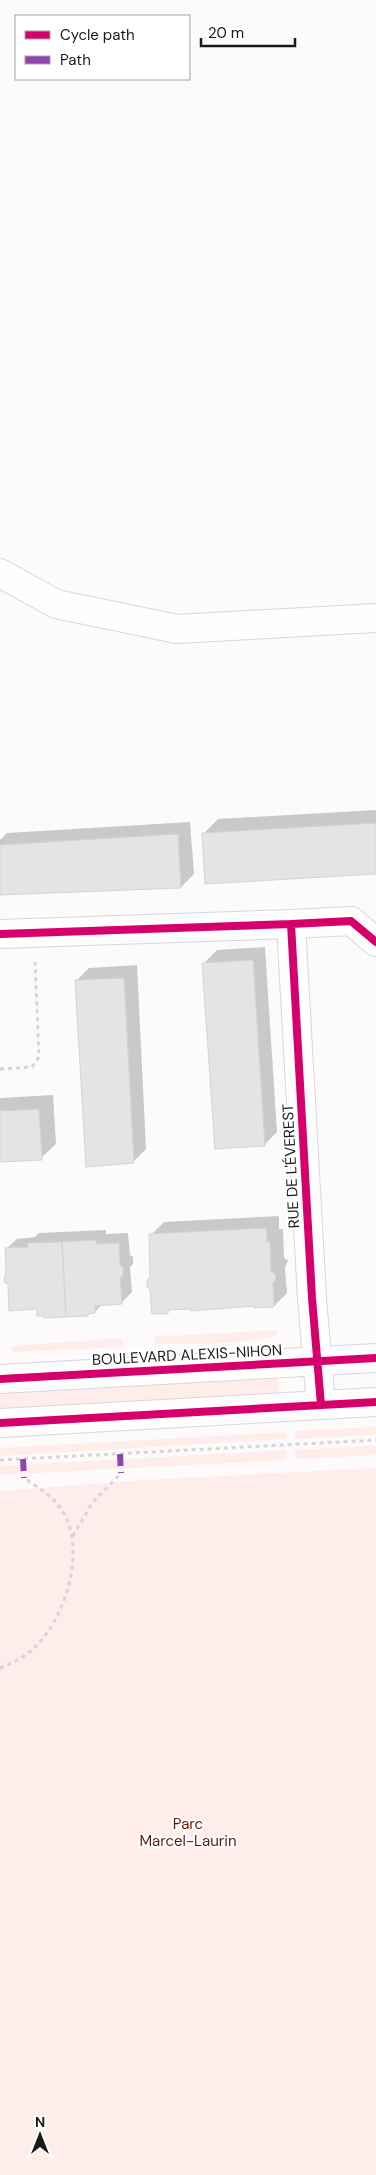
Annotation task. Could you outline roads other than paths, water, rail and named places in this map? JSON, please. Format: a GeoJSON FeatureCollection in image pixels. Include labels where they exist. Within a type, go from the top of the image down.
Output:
{"type":"FeatureCollection","features":[{"type":"Feature","properties":{"kind":"street"},"geometry":{"type":"LineString","coordinates":[[0,573],[56,604],[177,629],[376,618]]}},
{"type":"Feature","properties":{"kind":"street"},"geometry":{"type":"LineString","coordinates":[[0,934],[351,921],[376,942]]}},
{"type":"Feature","properties":{"kind":"street","name":"RUE DE L'ÉVEREST"},"geometry":{"type":"LineString","coordinates":[[291,924],[312,1298],[322,1405]]}},
{"type":"Feature","properties":{"kind":"street","name":"BOULEVARD ALEXIS-NIHON"},"geometry":{"type":"LineString","coordinates":[[0,1379],[376,1358]]}},
{"type":"Feature","properties":{"kind":"street"},"geometry":{"type":"LineString","coordinates":[[0,1423],[376,1402]]}},
{"type":"Feature","properties":{"kind":"park label","name":"Parc Marcel-Laurin"},"geometry":{"type":"Point","coordinates":[188,1832]}}]}
